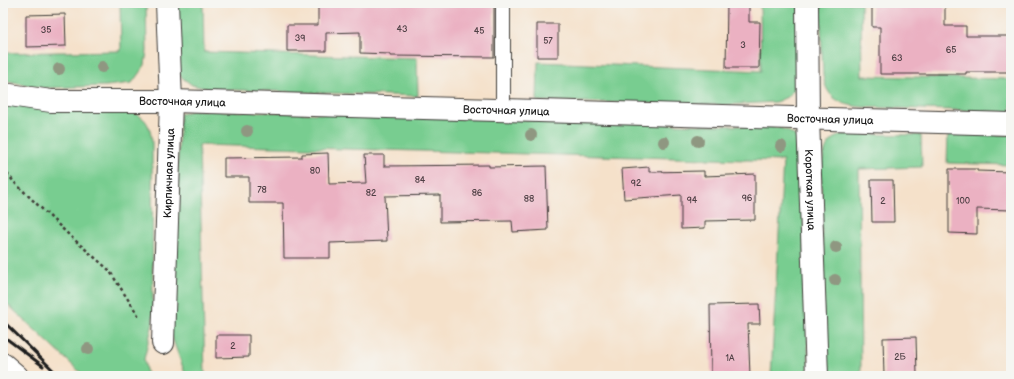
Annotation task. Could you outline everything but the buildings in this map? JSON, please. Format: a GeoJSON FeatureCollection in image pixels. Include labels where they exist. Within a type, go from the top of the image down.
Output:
{"type":"FeatureCollection","features":[{"type":"Feature","properties":{"kind":"street","name":"Кирпичная улица"},"geometry":{"type":"LineString","coordinates":[[163,343],[171,101],[167,3]]}},
{"type":"Feature","properties":{"kind":"street","name":"Короткая улица"},"geometry":{"type":"LineString","coordinates":[[807,3],[808,118],[817,376]]}},
{"type":"Feature","properties":{"kind":"street","name":"Восточная улица"},"geometry":{"type":"LineString","coordinates":[[3,94],[50,101],[171,101],[1011,124]]}},
{"type":"Feature","properties":{"kind":"street"},"geometry":{"type":"LineString","coordinates":[[3,364],[18,376]]}},
{"type":"Feature","properties":{"kind":"lane"},"geometry":{"type":"LineString","coordinates":[[503,3],[503,109]]}},
{"type":"Feature","properties":{"kind":"path"},"geometry":{"type":"LineString","coordinates":[[3,169],[69,236],[109,270],[128,303],[142,321]]}},
{"type":"Feature","properties":{"kind":"green space"},"geometry":{"type":"Polygon","coordinates":[[[120,3],[146,3],[147,51],[145,65],[132,83],[106,86],[43,88],[3,80],[3,53],[121,51],[120,3]]]}},
{"type":"Feature","properties":{"kind":"green space"},"geometry":{"type":"Polygon","coordinates":[[[168,3],[203,3],[204,52],[417,58],[418,96],[209,89],[192,85],[180,76],[168,3]]]}},
{"type":"Feature","properties":{"kind":"green space"},"geometry":{"type":"Polygon","coordinates":[[[760,3],[799,3],[798,83],[787,97],[776,102],[722,105],[537,101],[538,62],[761,71],[760,3]]]}},
{"type":"Feature","properties":{"kind":"green space"},"geometry":{"type":"Polygon","coordinates":[[[820,3],[861,3],[862,76],[1011,79],[1011,112],[862,107],[847,104],[835,99],[827,89],[823,75],[820,3]]]}},
{"type":"Feature","properties":{"kind":"green space"},"geometry":{"type":"Polygon","coordinates":[[[3,102],[125,110],[142,117],[145,120],[152,141],[153,323],[144,359],[147,376],[86,376],[82,374],[3,300],[3,102]]]}},
{"type":"Feature","properties":{"kind":"green space"},"geometry":{"type":"Polygon","coordinates":[[[194,110],[775,127],[786,130],[801,142],[809,376],[771,376],[783,161],[199,145],[205,376],[186,376],[170,332],[180,114],[194,110]]]}},
{"type":"Feature","properties":{"kind":"green space"},"geometry":{"type":"Polygon","coordinates":[[[948,133],[1011,135],[1011,165],[947,163],[948,133]]]}},
{"type":"Feature","properties":{"kind":"green space"},"geometry":{"type":"Polygon","coordinates":[[[843,134],[921,135],[922,167],[859,169],[861,376],[824,376],[821,169],[826,148],[832,140],[843,134]]]}},
{"type":"Feature","properties":{"kind":"railway"},"geometry":{"type":"LineString","coordinates":[[3,321],[59,376]]}},
{"type":"Feature","properties":{"kind":"railway"},"geometry":{"type":"LineString","coordinates":[[3,336],[43,366]]}}]}
